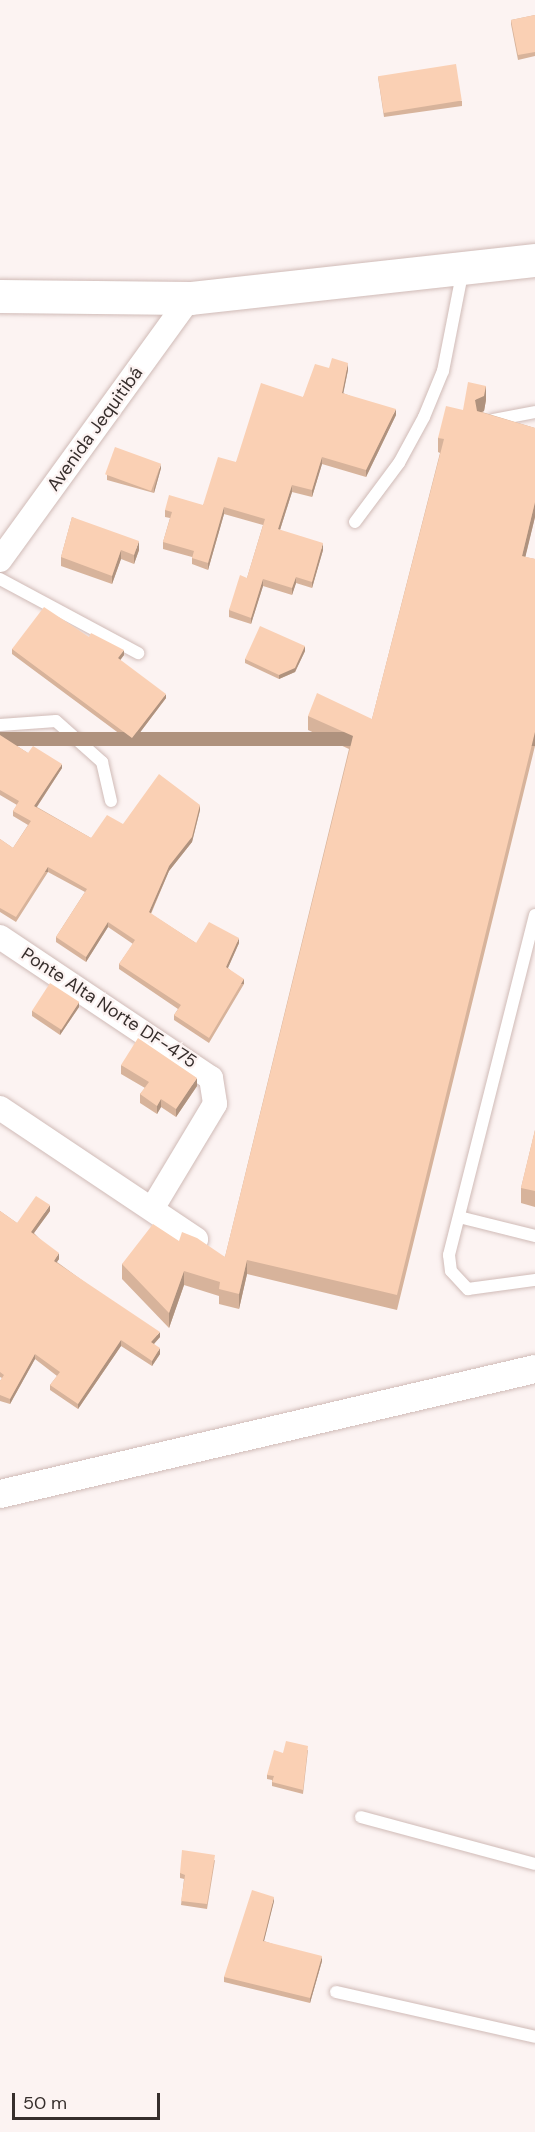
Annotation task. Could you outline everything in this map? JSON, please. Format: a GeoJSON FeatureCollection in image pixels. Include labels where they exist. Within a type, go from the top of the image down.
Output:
{"type":"FeatureCollection","features":[{"type":"Feature","properties":{"kind":"main road"},"geometry":{"type":"LineString","coordinates":[[0,296],[190,298],[535,260]]}},
{"type":"Feature","properties":{"kind":"street","name":"Avenida Jequitibá"},"geometry":{"type":"LineString","coordinates":[[0,560],[190,298]]}},
{"type":"Feature","properties":{"kind":"street","name":"Ponte Alta Norte DF-475"},"geometry":{"type":"LineString","coordinates":[[0,937],[211,1078],[215,1104],[152,1209]]}},
{"type":"Feature","properties":{"kind":"street"},"geometry":{"type":"LineString","coordinates":[[0,1108],[196,1239]]}},
{"type":"Feature","properties":{"kind":"street"},"geometry":{"type":"LineString","coordinates":[[0,1494],[535,1369]]}},
{"type":"Feature","properties":{"kind":"lane"},"geometry":{"type":"LineString","coordinates":[[355,522],[399,463],[424,417],[443,371],[464,268]]}},
{"type":"Feature","properties":{"kind":"lane"},"geometry":{"type":"LineString","coordinates":[[482,419],[501,421],[535,412]]}},
{"type":"Feature","properties":{"kind":"lane"},"geometry":{"type":"LineString","coordinates":[[0,579],[138,653]]}},
{"type":"Feature","properties":{"kind":"lane"},"geometry":{"type":"LineString","coordinates":[[0,725],[56,721],[102,762],[111,801]]}},
{"type":"Feature","properties":{"kind":"lane"},"geometry":{"type":"LineString","coordinates":[[535,915],[449,1255],[457,1281],[481,1290],[535,1280]]}},
{"type":"Feature","properties":{"kind":"lane"},"geometry":{"type":"LineString","coordinates":[[459,1217],[535,1236]]}},
{"type":"Feature","properties":{"kind":"lane"},"geometry":{"type":"LineString","coordinates":[[361,1817],[535,1864]]}},
{"type":"Feature","properties":{"kind":"lane"},"geometry":{"type":"LineString","coordinates":[[336,1992],[535,2037]]}},
{"type":"Feature","properties":{"kind":"building"},"geometry":{"type":"Polygon","coordinates":[[[535,15],[535,52],[518,55],[511,20],[535,15]]]}},
{"type":"Feature","properties":{"kind":"building"},"geometry":{"type":"Polygon","coordinates":[[[456,64],[462,101],[384,113],[378,76],[456,64]]]}},
{"type":"Feature","properties":{"kind":"building"},"geometry":{"type":"Polygon","coordinates":[[[332,358],[348,363],[342,393],[396,409],[366,470],[322,457],[312,490],[292,485],[278,529],[323,543],[312,582],[296,577],[292,588],[263,579],[251,618],[229,610],[240,575],[247,578],[265,519],[224,507],[208,563],[192,558],[194,551],[163,542],[172,512],[165,510],[169,495],[203,505],[218,457],[236,462],[261,383],[303,397],[315,364],[329,368],[332,358]]]}},
{"type":"Feature","properties":{"kind":"building"},"geometry":{"type":"Polygon","coordinates":[[[468,382],[486,386],[484,396],[475,400],[477,411],[535,428],[535,502],[522,556],[535,559],[535,732],[397,1295],[247,1260],[239,1294],[219,1289],[220,1282],[184,1271],[169,1313],[122,1264],[153,1224],[179,1241],[182,1232],[197,1238],[225,1257],[353,736],[308,716],[317,693],[372,719],[444,439],[438,438],[446,406],[463,410],[468,382]]]}},
{"type":"Feature","properties":{"kind":"building"},"geometry":{"type":"Polygon","coordinates":[[[115,447],[161,464],[151,491],[105,474],[115,447]]]}},
{"type":"Feature","properties":{"kind":"building"},"geometry":{"type":"Polygon","coordinates":[[[72,517],[139,541],[134,555],[121,550],[112,576],[61,557],[72,517]]]}},
{"type":"Feature","properties":{"kind":"building"},"geometry":{"type":"Polygon","coordinates":[[[44,607],[89,637],[91,633],[124,650],[118,658],[166,694],[132,738],[12,649],[44,607]]]}},
{"type":"Feature","properties":{"kind":"building"},"geometry":{"type":"Polygon","coordinates":[[[260,626],[305,646],[295,668],[279,675],[245,659],[260,626]]]}},
{"type":"Feature","properties":{"kind":"building"},"geometry":{"type":"Polygon","coordinates":[[[0,735],[28,753],[33,746],[62,764],[34,806],[91,838],[107,815],[123,824],[159,774],[200,805],[192,837],[169,866],[149,912],[196,943],[209,922],[239,938],[226,967],[244,979],[209,1038],[174,1015],[181,1005],[119,964],[135,940],[108,922],[86,957],[56,937],[87,889],[48,867],[16,917],[0,908],[0,839],[13,848],[31,821],[13,811],[19,801],[0,790],[0,735]]]}},
{"type":"Feature","properties":{"kind":"building"},"geometry":{"type":"Polygon","coordinates":[[[50,983],[79,1002],[61,1030],[32,1011],[50,983]]]}},
{"type":"Feature","properties":{"kind":"building"},"geometry":{"type":"Polygon","coordinates":[[[138,1038],[197,1078],[176,1109],[161,1099],[157,1106],[140,1094],[149,1082],[121,1065],[138,1038]]]}},
{"type":"Feature","properties":{"kind":"building"},"geometry":{"type":"Polygon","coordinates":[[[535,1130],[535,1191],[521,1188],[535,1130]]]}},
{"type":"Feature","properties":{"kind":"building"},"geometry":{"type":"Polygon","coordinates":[[[36,1196],[50,1205],[31,1232],[59,1253],[54,1261],[160,1332],[151,1342],[160,1348],[152,1361],[121,1340],[78,1404],[50,1385],[60,1372],[35,1354],[10,1399],[0,1395],[0,1381],[4,1375],[0,1372],[0,1211],[17,1223],[36,1196]]]}},
{"type":"Feature","properties":{"kind":"building"},"geometry":{"type":"Polygon","coordinates":[[[286,1741],[308,1746],[303,1790],[272,1782],[274,1776],[267,1775],[274,1750],[283,1753],[286,1741]]]}},
{"type":"Feature","properties":{"kind":"building"},"geometry":{"type":"Polygon","coordinates":[[[182,1850],[215,1855],[207,1904],[181,1901],[185,1875],[180,1873],[182,1850]]]}},
{"type":"Feature","properties":{"kind":"building"},"geometry":{"type":"Polygon","coordinates":[[[252,1890],[274,1897],[263,1941],[322,1956],[310,1998],[224,1977],[252,1890]]]}}]}
